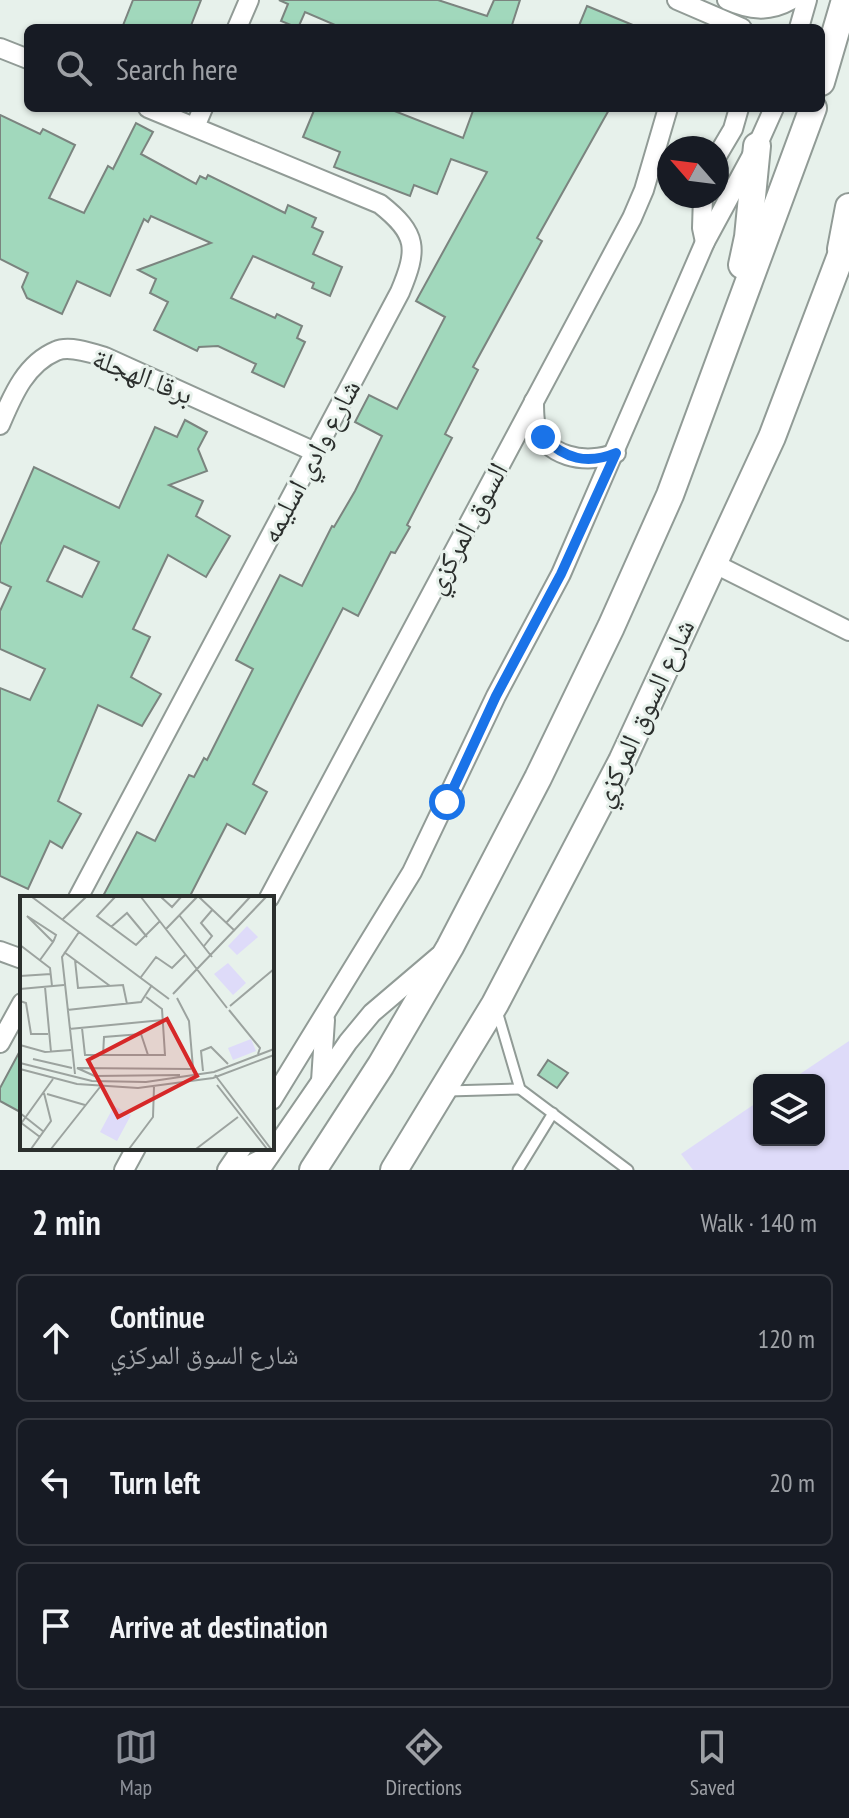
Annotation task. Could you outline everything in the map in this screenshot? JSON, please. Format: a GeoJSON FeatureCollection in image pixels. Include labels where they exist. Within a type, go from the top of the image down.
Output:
{"type":"FeatureCollection","features":[{"type":"Feature","properties":{"kind":"main road"},"geometry":{"type":"LineString","coordinates":[[825,68],[845,0]]}},
{"type":"Feature","properties":{"kind":"main road"},"geometry":{"type":"LineString","coordinates":[[313,1170],[381,1065],[450,947],[538,778],[611,627],[670,495],[812,112]]}},
{"type":"Feature","properties":{"kind":"main road"},"geometry":{"type":"LineString","coordinates":[[735,323],[757,146]]}},
{"type":"Feature","properties":{"kind":"main road"},"geometry":{"type":"LineString","coordinates":[[836,272],[849,207]]}},
{"type":"Feature","properties":{"kind":"main road","name":"شارع السوق المركزي"},"geometry":{"type":"LineString","coordinates":[[394,1170],[495,1004],[622,761],[772,437],[849,234]]}},
{"type":"Feature","properties":{"kind":"street"},"geometry":{"type":"LineString","coordinates":[[239,24],[249,0]]}},
{"type":"Feature","properties":{"kind":"street"},"geometry":{"type":"LineString","coordinates":[[677,0],[729,24]]}},
{"type":"Feature","properties":{"kind":"street"},"geometry":{"type":"LineString","coordinates":[[727,0],[758,10],[770,9],[791,0]]}},
{"type":"Feature","properties":{"kind":"street"},"geometry":{"type":"LineString","coordinates":[[800,24],[807,0]]}},
{"type":"Feature","properties":{"kind":"street"},"geometry":{"type":"LineString","coordinates":[[0,48],[24,57]]}},
{"type":"Feature","properties":{"kind":"street","name":"شارع وادي اسليمه"},"geometry":{"type":"LineString","coordinates":[[79,896],[411,267],[412,243],[403,222],[380,204],[158,112]]}},
{"type":"Feature","properties":{"kind":"street"},"geometry":{"type":"LineString","coordinates":[[195,127],[201,112]]}},
{"type":"Feature","properties":{"kind":"street","name":"السوق المركزي"},"geometry":{"type":"LineString","coordinates":[[270,896],[632,218],[644,190],[667,112]]}},
{"type":"Feature","properties":{"kind":"street"},"geometry":{"type":"LineString","coordinates":[[729,136],[738,112]]}},
{"type":"Feature","properties":{"kind":"street"},"geometry":{"type":"LineString","coordinates":[[274,1097],[412,872],[496,696],[561,574],[705,242],[772,112]]}},
{"type":"Feature","properties":{"kind":"street"},"geometry":{"type":"LineString","coordinates":[[703,208],[705,242]]}},
{"type":"Feature","properties":{"kind":"street","name":"برقا الهجلة"},"geometry":{"type":"LineString","coordinates":[[0,425],[17,385],[38,364],[57,350],[83,351],[105,357],[315,452]]}},
{"type":"Feature","properties":{"kind":"street"},"geometry":{"type":"LineString","coordinates":[[534,401],[535,423],[543,437],[562,453],[585,460],[601,459],[616,453]]}},
{"type":"Feature","properties":{"kind":"street"},"geometry":{"type":"LineString","coordinates":[[713,563],[849,631]]}},
{"type":"Feature","properties":{"kind":"street"},"geometry":{"type":"LineString","coordinates":[[260,1170],[348,1042],[372,1013],[450,947]]}},
{"type":"Feature","properties":{"kind":"street"},"geometry":{"type":"LineString","coordinates":[[0,951],[20,958]]}},
{"type":"Feature","properties":{"kind":"street"},"geometry":{"type":"LineString","coordinates":[[0,1043],[20,1007]]}},
{"type":"Feature","properties":{"kind":"street"},"geometry":{"type":"LineString","coordinates":[[321,1081],[327,1013]]}},
{"type":"Feature","properties":{"kind":"street"},"geometry":{"type":"LineString","coordinates":[[124,1170],[135,1150]]}},
{"type":"Feature","properties":{"kind":"street"},"geometry":{"type":"LineString","coordinates":[[227,1170],[241,1150]]}},
{"type":"Feature","properties":{"kind":"street"},"geometry":{"type":"LineString","coordinates":[[239,1170],[272,1154]]}},
{"type":"Feature","properties":{"kind":"lane"},"geometry":{"type":"LineString","coordinates":[[495,1004],[520,1089]]}},
{"type":"Feature","properties":{"kind":"lane"},"geometry":{"type":"LineString","coordinates":[[444,1091],[520,1089],[628,1170]]}},
{"type":"Feature","properties":{"kind":"lane"},"geometry":{"type":"LineString","coordinates":[[518,1170],[553,1113]]}},
{"type":"Feature","properties":{"kind":"shaded area"},"geometry":{"type":"Polygon","coordinates":[[[849,1041],[849,1170],[693,1170],[681,1154],[753,1105],[753,1146],[825,1146],[825,1074],[800,1074],[849,1041]]]}},
{"type":"Feature","properties":{"kind":"building"},"geometry":{"type":"Polygon","coordinates":[[[133,0],[201,0],[192,24],[124,24],[133,0]]]}},
{"type":"Feature","properties":{"kind":"building"},"geometry":{"type":"Polygon","coordinates":[[[279,0],[438,0],[487,16],[494,0],[520,0],[512,24],[333,24],[305,12],[300,24],[288,24],[281,21],[288,4],[279,0]]]}},
{"type":"Feature","properties":{"kind":"building"},"geometry":{"type":"Polygon","coordinates":[[[587,6],[630,24],[580,24],[587,6]]]}},
{"type":"Feature","properties":{"kind":"building"},"geometry":{"type":"Polygon","coordinates":[[[313,112],[397,112],[463,138],[473,112],[608,112],[537,238],[542,241],[473,367],[478,370],[445,434],[452,438],[407,525],[410,527],[395,553],[391,552],[358,616],[343,608],[253,784],[267,792],[245,834],[227,824],[190,896],[103,896],[137,832],[155,841],[189,775],[194,777],[204,758],[207,760],[253,669],[236,660],[280,575],[302,586],[332,526],[355,491],[382,436],[355,422],[369,395],[397,409],[445,317],[416,301],[487,172],[451,159],[437,194],[414,185],[410,196],[334,167],[340,152],[303,137],[313,112]]]}},
{"type":"Feature","properties":{"kind":"building"},"geometry":{"type":"Polygon","coordinates":[[[0,115],[40,134],[43,129],[75,145],[49,198],[84,213],[108,166],[113,169],[136,123],[153,132],[141,154],[196,184],[200,176],[206,179],[208,175],[285,213],[288,205],[316,218],[312,227],[323,232],[313,254],[342,267],[330,296],[312,288],[314,283],[253,256],[231,298],[275,318],[277,314],[302,326],[297,338],[305,342],[284,387],[252,372],[256,364],[218,346],[199,347],[197,351],[154,330],[168,302],[150,293],[156,279],[138,270],[211,243],[151,216],[148,222],[144,219],[110,296],[77,281],[62,314],[27,298],[22,287],[28,273],[0,259],[0,115]]]}},
{"type":"Feature","properties":{"kind":"building"},"geometry":{"type":"Polygon","coordinates":[[[185,420],[207,432],[198,449],[207,471],[169,485],[203,501],[196,516],[230,536],[206,577],[168,555],[133,629],[150,637],[131,677],[161,694],[142,726],[98,705],[58,801],[81,814],[62,848],[50,841],[28,889],[0,876],[0,688],[30,700],[45,669],[0,649],[0,611],[11,587],[0,582],[0,545],[34,467],[119,508],[155,427],[177,437],[185,420]],[[64,546],[47,581],[82,597],[99,562],[64,546]]]}},
{"type":"Feature","properties":{"kind":"building"},"geometry":{"type":"Polygon","coordinates":[[[20,1051],[20,1112],[0,1101],[0,1088],[20,1051]]]}},
{"type":"Feature","properties":{"kind":"building"},"geometry":{"type":"Polygon","coordinates":[[[548,1060],[568,1073],[557,1088],[538,1075],[548,1060]]]}},
{"type":"Feature","properties":{"kind":"route"},"geometry":{"type":"LineString","coordinates":[[447,802],[496,696],[561,574],[616,453],[601,459],[569,457],[543,437]]}}]}
